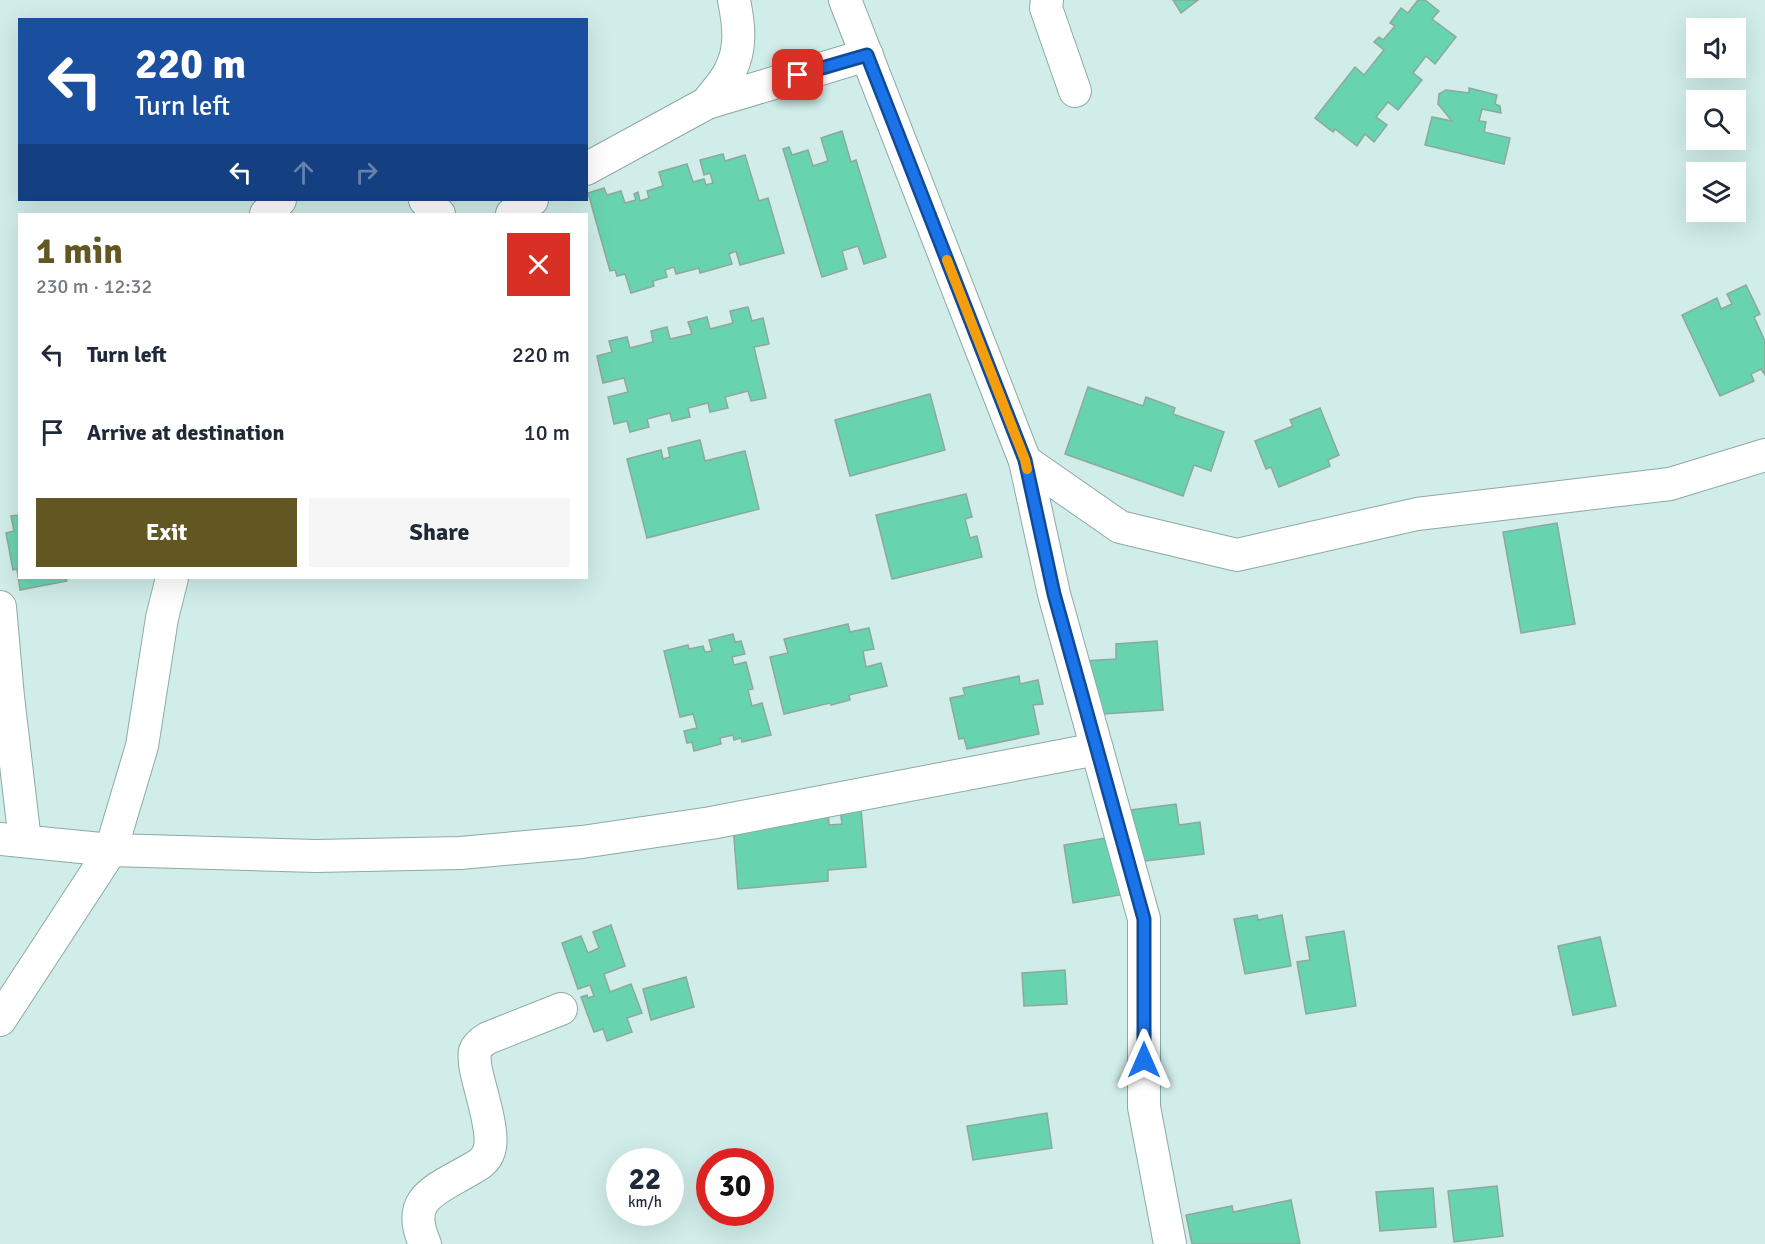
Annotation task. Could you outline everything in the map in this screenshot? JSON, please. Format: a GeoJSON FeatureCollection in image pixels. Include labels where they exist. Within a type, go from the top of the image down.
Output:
{"type":"FeatureCollection","features":[{"type":"Feature","properties":{"kind":"street"},"geometry":{"type":"LineString","coordinates":[[707,103],[730,72],[739,47],[739,24],[734,0]]}},
{"type":"Feature","properties":{"kind":"street"},"geometry":{"type":"LineString","coordinates":[[845,0],[1025,460],[1054,594],[1144,919],[1144,1107],[1170,1244]]}},
{"type":"Feature","properties":{"kind":"street"},"geometry":{"type":"LineString","coordinates":[[1047,0],[1046,8],[1075,91]]}},
{"type":"Feature","properties":{"kind":"street"},"geometry":{"type":"LineString","coordinates":[[588,168],[707,103],[867,55]]}},
{"type":"Feature","properties":{"kind":"street"},"geometry":{"type":"LineString","coordinates":[[267,213],[279,201]]}},
{"type":"Feature","properties":{"kind":"street"},"geometry":{"type":"LineString","coordinates":[[426,201],[438,213]]}},
{"type":"Feature","properties":{"kind":"street"},"geometry":{"type":"LineString","coordinates":[[513,213],[531,201]]}},
{"type":"Feature","properties":{"kind":"street"},"geometry":{"type":"LineString","coordinates":[[1025,460],[1120,526],[1237,555],[1417,514],[1670,484],[1765,455]]}},
{"type":"Feature","properties":{"kind":"street"},"geometry":{"type":"LineString","coordinates":[[0,1020],[111,850],[142,746],[162,618],[172,579]]}},
{"type":"Feature","properties":{"kind":"street"},"geometry":{"type":"LineString","coordinates":[[0,607],[8,697],[12,840],[111,850],[316,856],[460,853],[582,842],[711,823],[1097,749]]}},
{"type":"Feature","properties":{"kind":"street"},"geometry":{"type":"LineString","coordinates":[[425,1244],[417,1219],[423,1201],[427,1196],[483,1162],[491,1144],[490,1129],[476,1072],[475,1050],[488,1038],[561,1010]]}},
{"type":"Feature","properties":{"kind":"building"},"geometry":{"type":"Polygon","coordinates":[[[1173,0],[1198,0],[1181,13],[1173,0]]]}},
{"type":"Feature","properties":{"kind":"building"},"geometry":{"type":"Polygon","coordinates":[[[1418,0],[1425,0],[1439,11],[1432,19],[1456,37],[1435,64],[1426,56],[1413,73],[1422,80],[1398,110],[1388,102],[1376,117],[1387,125],[1374,142],[1365,134],[1357,146],[1335,129],[1333,132],[1315,118],[1355,67],[1364,75],[1384,50],[1374,42],[1379,37],[1383,40],[1395,26],[1390,23],[1401,8],[1408,13],[1418,0]]]}},
{"type":"Feature","properties":{"kind":"building"},"geometry":{"type":"Polygon","coordinates":[[[1469,88],[1497,95],[1495,104],[1500,106],[1501,113],[1482,109],[1479,121],[1486,122],[1484,132],[1510,138],[1504,164],[1425,145],[1432,117],[1452,121],[1438,104],[1439,94],[1446,90],[1469,93],[1469,88]]]}},
{"type":"Feature","properties":{"kind":"building"},"geometry":{"type":"Polygon","coordinates":[[[842,131],[851,162],[856,160],[886,257],[864,264],[858,246],[842,251],[847,269],[822,277],[783,149],[789,147],[792,155],[808,150],[813,166],[828,161],[821,138],[842,131]]]}},
{"type":"Feature","properties":{"kind":"building"},"geometry":{"type":"Polygon","coordinates":[[[723,154],[725,161],[745,155],[759,201],[768,198],[784,253],[740,265],[736,251],[729,254],[732,264],[700,273],[699,268],[676,274],[674,267],[665,270],[667,277],[653,281],[654,286],[631,293],[625,274],[617,276],[615,270],[610,271],[588,193],[604,188],[607,195],[621,191],[625,203],[636,200],[634,194],[638,192],[640,201],[649,198],[647,191],[663,186],[659,172],[687,164],[693,182],[704,179],[706,185],[713,183],[710,173],[704,175],[700,160],[723,154]]]}},
{"type":"Feature","properties":{"kind":"building"},"geometry":{"type":"Polygon","coordinates":[[[1746,285],[1760,314],[1754,317],[1765,341],[1765,375],[1761,369],[1751,374],[1754,381],[1720,396],[1682,315],[1717,298],[1721,309],[1732,304],[1727,294],[1746,285]]]}},
{"type":"Feature","properties":{"kind":"building"},"geometry":{"type":"Polygon","coordinates":[[[748,307],[752,321],[763,318],[769,344],[754,347],[766,398],[751,401],[748,391],[725,397],[728,408],[710,412],[708,403],[688,408],[690,417],[672,421],[670,413],[647,419],[649,427],[630,432],[627,421],[614,424],[608,397],[628,392],[624,378],[603,383],[597,356],[612,352],[609,341],[627,337],[630,348],[653,342],[651,331],[667,327],[670,339],[692,334],[688,322],[707,317],[710,329],[733,323],[730,311],[748,307]]]}},
{"type":"Feature","properties":{"kind":"building"},"geometry":{"type":"Polygon","coordinates":[[[1088,387],[1143,406],[1146,397],[1175,408],[1173,414],[1224,432],[1211,471],[1194,465],[1183,496],[1065,454],[1088,387]]]}},
{"type":"Feature","properties":{"kind":"building"},"geometry":{"type":"Polygon","coordinates":[[[930,394],[945,450],[850,476],[835,420],[930,394]]]}},
{"type":"Feature","properties":{"kind":"building"},"geometry":{"type":"Polygon","coordinates":[[[1320,408],[1339,455],[1328,460],[1330,466],[1279,487],[1271,467],[1266,469],[1255,441],[1293,426],[1290,420],[1320,408]]]}},
{"type":"Feature","properties":{"kind":"building"},"geometry":{"type":"Polygon","coordinates":[[[700,440],[705,461],[745,451],[759,509],[647,538],[627,459],[661,450],[663,459],[670,457],[668,448],[700,440]]]}},
{"type":"Feature","properties":{"kind":"building"},"geometry":{"type":"Polygon","coordinates":[[[966,494],[972,517],[965,519],[970,538],[977,536],[982,557],[892,579],[876,515],[966,494]]]}},
{"type":"Feature","properties":{"kind":"building"},"geometry":{"type":"Polygon","coordinates":[[[18,515],[18,576],[17,569],[13,570],[6,533],[14,531],[11,516],[18,515]]]}},
{"type":"Feature","properties":{"kind":"building"},"geometry":{"type":"Polygon","coordinates":[[[1557,523],[1575,624],[1521,633],[1503,532],[1557,523]]]}},
{"type":"Feature","properties":{"kind":"building"},"geometry":{"type":"Polygon","coordinates":[[[18,579],[66,579],[67,581],[20,590],[18,579]]]}},
{"type":"Feature","properties":{"kind":"building"},"geometry":{"type":"Polygon","coordinates":[[[848,624],[850,632],[869,628],[874,649],[863,651],[866,667],[881,663],[887,686],[849,695],[850,700],[784,714],[770,657],[788,653],[784,639],[848,624]]]}},
{"type":"Feature","properties":{"kind":"building"},"geometry":{"type":"Polygon","coordinates":[[[733,634],[735,642],[741,641],[745,654],[732,657],[734,665],[746,662],[753,689],[748,690],[752,706],[762,703],[771,735],[742,742],[741,738],[734,740],[733,735],[720,738],[721,744],[694,751],[692,742],[687,743],[684,731],[697,728],[693,714],[680,717],[664,651],[688,645],[689,649],[703,646],[705,652],[712,651],[709,640],[733,634]]]}},
{"type":"Feature","properties":{"kind":"building"},"geometry":{"type":"Polygon","coordinates":[[[1157,641],[1163,710],[1088,715],[1084,661],[1116,659],[1116,644],[1157,641]]]}},
{"type":"Feature","properties":{"kind":"building"},"geometry":{"type":"Polygon","coordinates":[[[1019,676],[1020,684],[1038,680],[1043,704],[1033,705],[1039,734],[967,749],[964,738],[959,739],[950,698],[965,695],[963,688],[1019,676]]]}},
{"type":"Feature","properties":{"kind":"building"},"geometry":{"type":"Polygon","coordinates":[[[1176,804],[1179,825],[1200,822],[1204,854],[1137,862],[1131,810],[1176,804]]]}},
{"type":"Feature","properties":{"kind":"building"},"geometry":{"type":"Polygon","coordinates":[[[861,808],[866,867],[828,870],[828,881],[738,889],[733,825],[828,809],[829,825],[842,824],[840,810],[861,808]]]}},
{"type":"Feature","properties":{"kind":"building"},"geometry":{"type":"Polygon","coordinates":[[[1111,837],[1120,895],[1073,903],[1064,845],[1111,837]]]}},
{"type":"Feature","properties":{"kind":"building"},"geometry":{"type":"Polygon","coordinates":[[[1257,915],[1258,920],[1282,915],[1291,966],[1245,974],[1234,919],[1257,915]]]}},
{"type":"Feature","properties":{"kind":"building"},"geometry":{"type":"Polygon","coordinates":[[[611,925],[625,966],[604,974],[610,992],[631,984],[642,1013],[627,1018],[632,1032],[607,1041],[603,1029],[594,1032],[581,997],[594,996],[590,985],[578,989],[562,943],[581,936],[588,953],[599,948],[593,932],[611,925]]]}},
{"type":"Feature","properties":{"kind":"building"},"geometry":{"type":"Polygon","coordinates":[[[1344,931],[1356,1006],[1306,1014],[1297,962],[1310,960],[1306,937],[1344,931]]]}},
{"type":"Feature","properties":{"kind":"building"},"geometry":{"type":"Polygon","coordinates":[[[1600,937],[1616,1006],[1573,1015],[1558,946],[1600,937]]]}},
{"type":"Feature","properties":{"kind":"building"},"geometry":{"type":"Polygon","coordinates":[[[1065,970],[1067,1004],[1024,1006],[1022,973],[1065,970]]]}},
{"type":"Feature","properties":{"kind":"building"},"geometry":{"type":"Polygon","coordinates":[[[686,977],[694,1007],[651,1020],[643,989],[686,977]]]}},
{"type":"Feature","properties":{"kind":"building"},"geometry":{"type":"Polygon","coordinates":[[[1047,1113],[1052,1148],[973,1160],[967,1126],[1047,1113]]]}},
{"type":"Feature","properties":{"kind":"building"},"geometry":{"type":"Polygon","coordinates":[[[1497,1186],[1503,1236],[1454,1242],[1448,1191],[1497,1186]]]}},
{"type":"Feature","properties":{"kind":"building"},"geometry":{"type":"Polygon","coordinates":[[[1433,1188],[1436,1227],[1380,1231],[1376,1192],[1433,1188]]]}},
{"type":"Feature","properties":{"kind":"building"},"geometry":{"type":"Polygon","coordinates":[[[1291,1200],[1300,1244],[1192,1244],[1186,1215],[1232,1206],[1233,1212],[1291,1200]]]}},
{"type":"Feature","properties":{"kind":"slow traffic"},"geometry":{"type":"LineString","coordinates":[[947,260],[1027,469]]}},
{"type":"Feature","properties":{"kind":"route"},"geometry":{"type":"LineString","coordinates":[[798,75],[867,55],[1025,460],[1054,594],[1144,919],[1144,1060]]}}]}
